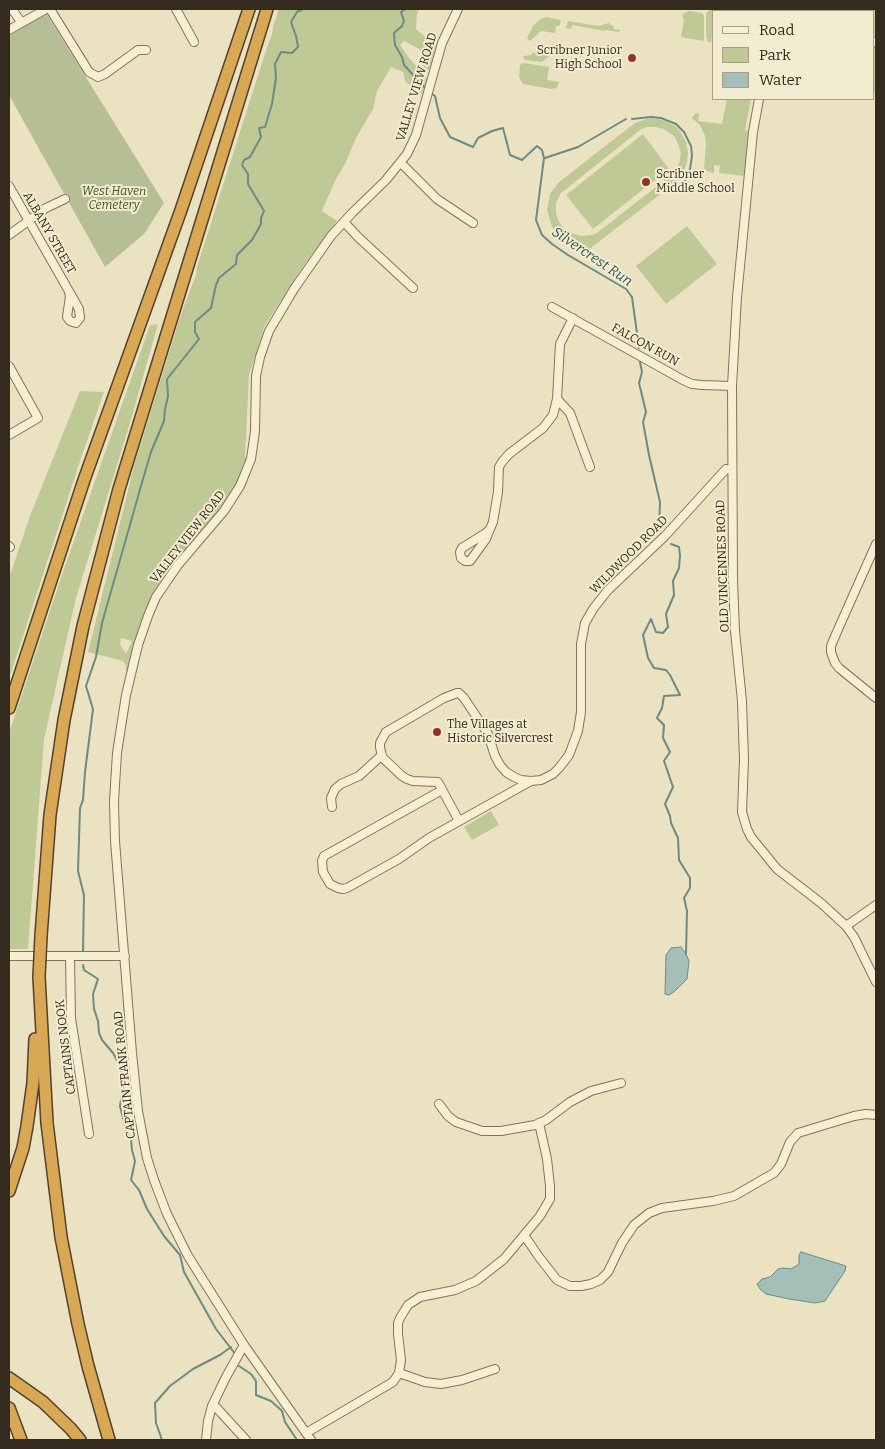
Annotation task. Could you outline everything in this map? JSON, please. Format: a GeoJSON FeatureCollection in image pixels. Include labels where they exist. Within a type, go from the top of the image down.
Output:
{"type":"FeatureCollection","features":[{"type":"Feature","properties":{"kind":"highway"},"geometry":{"type":"LineString","coordinates":[[9,708],[80,494],[250,9]]}},
{"type":"Feature","properties":{"kind":"highway"},"geometry":{"type":"LineString","coordinates":[[9,1192],[23,1148],[31,1105],[40,936],[50,815],[64,720],[85,617],[119,489],[267,9]]}},
{"type":"Feature","properties":{"kind":"highway"},"geometry":{"type":"LineString","coordinates":[[39,977],[46,1123],[61,1237],[86,1358],[109,1440]]}},
{"type":"Feature","properties":{"kind":"highway"},"geometry":{"type":"LineString","coordinates":[[9,1378],[43,1402],[80,1440]]}},
{"type":"Feature","properties":{"kind":"highway"},"geometry":{"type":"LineString","coordinates":[[9,1408],[22,1440]]}},
{"type":"Feature","properties":{"kind":"street"},"geometry":{"type":"LineString","coordinates":[[12,9],[21,22]]}},
{"type":"Feature","properties":{"kind":"street"},"geometry":{"type":"LineString","coordinates":[[9,30],[46,9]]}},
{"type":"Feature","properties":{"kind":"street"},"geometry":{"type":"LineString","coordinates":[[50,9],[89,72],[98,77],[138,50],[146,50]]}},
{"type":"Feature","properties":{"kind":"street"},"geometry":{"type":"LineString","coordinates":[[176,9],[194,42]]}},
{"type":"Feature","properties":{"kind":"street","name":"VALLEY VIEW ROAD"},"geometry":{"type":"LineString","coordinates":[[125,956],[114,821],[115,773],[126,695],[140,635],[161,588],[178,565],[221,516],[240,486],[248,468],[254,450],[256,431],[256,376],[269,331],[294,288],[331,236],[386,180],[401,163],[412,145],[442,43],[458,9]]}},
{"type":"Feature","properties":{"kind":"street","name":"OLD VINCENNES ROAD"},"geometry":{"type":"LineString","coordinates":[[759,100],[753,132],[737,298],[732,386],[733,580],[735,631],[742,701],[744,760],[741,802],[747,829],[756,845],[777,869],[821,903],[846,926],[854,937],[876,982]]}},
{"type":"Feature","properties":{"kind":"street"},"geometry":{"type":"LineString","coordinates":[[401,163],[437,199],[473,223]]}},
{"type":"Feature","properties":{"kind":"street","name":"ALBANY STREET"},"geometry":{"type":"LineString","coordinates":[[9,186],[69,292]]}},
{"type":"Feature","properties":{"kind":"street"},"geometry":{"type":"LineString","coordinates":[[9,235],[46,208],[66,199]]}},
{"type":"Feature","properties":{"kind":"street"},"geometry":{"type":"LineString","coordinates":[[344,222],[413,288]]}},
{"type":"Feature","properties":{"kind":"street","name":"FALCON RUN"},"geometry":{"type":"LineString","coordinates":[[552,307],[692,384],[732,386]]}},
{"type":"Feature","properties":{"kind":"street"},"geometry":{"type":"LineString","coordinates":[[490,529],[486,534],[461,549],[460,557],[463,560],[466,562],[471,559],[486,539],[490,529],[502,462],[509,454],[548,423],[553,415],[557,399],[560,344],[573,318]]}},
{"type":"Feature","properties":{"kind":"street"},"geometry":{"type":"LineString","coordinates":[[9,366],[38,418],[9,435]]}},
{"type":"Feature","properties":{"kind":"street"},"geometry":{"type":"LineString","coordinates":[[557,399],[570,413],[590,467]]}},
{"type":"Feature","properties":{"kind":"street","name":"WILDWOOD ROAD"},"geometry":{"type":"LineString","coordinates":[[531,781],[547,777],[559,768],[569,755],[575,740],[581,712],[581,644],[585,623],[593,609],[608,590],[665,536],[726,469],[732,470]]}},
{"type":"Feature","properties":{"kind":"street"},"geometry":{"type":"LineString","coordinates":[[876,544],[836,634],[831,652],[839,668],[876,698]]}},
{"type":"Feature","properties":{"kind":"street"},"geometry":{"type":"LineString","coordinates":[[459,821],[438,782],[407,779],[388,764],[382,755],[380,747],[386,732],[444,698],[456,693],[461,694],[477,720],[485,729],[497,761],[506,772],[521,780],[531,781]]}},
{"type":"Feature","properties":{"kind":"street"},"geometry":{"type":"LineString","coordinates":[[332,807],[331,798],[335,789],[341,784],[359,776],[382,755]]}},
{"type":"Feature","properties":{"kind":"street"},"geometry":{"type":"LineString","coordinates":[[442,790],[324,856],[322,861],[323,872],[333,886],[343,889],[347,888],[399,859],[429,838],[531,781]]}},
{"type":"Feature","properties":{"kind":"street"},"geometry":{"type":"LineString","coordinates":[[846,926],[876,905]]}},
{"type":"Feature","properties":{"kind":"street"},"geometry":{"type":"LineString","coordinates":[[9,956],[125,956]]}},
{"type":"Feature","properties":{"kind":"street","name":"CAPTAINS NOOK"},"geometry":{"type":"LineString","coordinates":[[70,956],[71,1018],[81,1089],[90,1134]]}},
{"type":"Feature","properties":{"kind":"street","name":"CAPTAIN FRANK ROAD"},"geometry":{"type":"LineString","coordinates":[[125,956],[138,1111],[144,1146],[167,1214],[188,1256],[217,1304],[311,1440]]}},
{"type":"Feature","properties":{"kind":"street"},"geometry":{"type":"LineString","coordinates":[[439,1104],[448,1116],[456,1122],[482,1130],[501,1132],[539,1123],[570,1102],[591,1091],[621,1083]]}},
{"type":"Feature","properties":{"kind":"street"},"geometry":{"type":"LineString","coordinates":[[524,1235],[557,1280],[570,1286],[591,1284],[600,1280],[608,1272],[630,1231],[644,1216],[662,1208],[734,1196],[774,1172],[781,1164],[790,1142],[803,1130],[854,1116],[876,1115]]}},
{"type":"Feature","properties":{"kind":"street"},"geometry":{"type":"LineString","coordinates":[[306,1433],[393,1382],[399,1372],[401,1360],[398,1323],[408,1305],[420,1297],[455,1290],[476,1281],[504,1259],[544,1211],[550,1200],[550,1186],[547,1159],[539,1123]]}},
{"type":"Feature","properties":{"kind":"street"},"geometry":{"type":"LineString","coordinates":[[206,1440],[208,1421],[213,1404],[244,1345]]}},
{"type":"Feature","properties":{"kind":"street"},"geometry":{"type":"LineString","coordinates":[[399,1372],[425,1382],[441,1384],[462,1380],[495,1369]]}},
{"type":"Feature","properties":{"kind":"street"},"geometry":{"type":"LineString","coordinates":[[213,1404],[246,1440]]}},
{"type":"Feature","properties":{"kind":"green space"},"geometry":{"type":"Polygon","coordinates":[[[279,9],[419,9],[416,29],[436,46],[429,70],[423,66],[427,53],[404,41],[400,45],[427,78],[422,94],[405,81],[403,72],[391,67],[377,91],[373,109],[356,138],[322,211],[337,221],[304,265],[265,325],[249,375],[245,457],[247,458],[234,493],[163,582],[129,670],[126,671],[126,665],[123,661],[88,652],[134,466],[279,9]],[[121,638],[120,644],[126,654],[132,641],[121,638]]]}},
{"type":"Feature","properties":{"kind":"green space"},"geometry":{"type":"Polygon","coordinates":[[[712,9],[745,10],[712,10],[711,42],[708,42],[706,35],[707,12],[712,9]]]}},
{"type":"Feature","properties":{"kind":"green space"},"geometry":{"type":"Polygon","coordinates":[[[876,9],[876,94],[875,10],[866,10],[876,9]]]}},
{"type":"Feature","properties":{"kind":"green space"},"geometry":{"type":"Polygon","coordinates":[[[689,11],[702,13],[704,16],[703,41],[681,37],[684,20],[683,14],[689,11]]]}},
{"type":"Feature","properties":{"kind":"green space","name":"West Haven Cemetery"},"geometry":{"type":"Polygon","coordinates":[[[46,13],[164,203],[144,234],[105,267],[9,95],[9,36],[46,13]]]}},
{"type":"Feature","properties":{"kind":"green space"},"geometry":{"type":"Polygon","coordinates":[[[547,17],[561,21],[559,26],[556,26],[555,33],[541,31],[530,41],[527,38],[533,26],[540,19],[547,17]]]}},
{"type":"Feature","properties":{"kind":"green space"},"geometry":{"type":"Polygon","coordinates":[[[568,21],[598,26],[609,23],[614,27],[613,29],[620,30],[619,32],[605,31],[572,25],[571,29],[566,28],[568,21]]]}},
{"type":"Feature","properties":{"kind":"green space"},"geometry":{"type":"Polygon","coordinates":[[[534,52],[550,55],[541,62],[525,60],[523,56],[531,55],[534,52]]]}},
{"type":"Feature","properties":{"kind":"green space"},"geometry":{"type":"Polygon","coordinates":[[[524,63],[549,67],[547,80],[559,82],[557,88],[551,89],[523,84],[519,77],[520,65],[524,63]]]}},
{"type":"Feature","properties":{"kind":"green space"},"geometry":{"type":"Polygon","coordinates":[[[727,100],[751,100],[745,130],[748,131],[745,176],[719,173],[720,166],[716,165],[714,165],[714,173],[704,169],[705,136],[700,125],[692,118],[696,113],[699,114],[698,121],[722,124],[727,100]]]}},
{"type":"Feature","properties":{"kind":"green space"},"geometry":{"type":"Polygon","coordinates":[[[647,119],[658,119],[675,126],[680,131],[686,142],[688,153],[684,171],[675,183],[583,254],[579,248],[583,244],[565,240],[552,227],[547,210],[550,194],[559,182],[637,122],[647,119]],[[646,127],[640,130],[561,193],[556,203],[556,213],[559,222],[565,230],[581,236],[597,233],[677,169],[681,153],[677,141],[674,136],[656,127],[646,127]]]}},
{"type":"Feature","properties":{"kind":"green space"},"geometry":{"type":"Polygon","coordinates":[[[643,134],[669,169],[593,229],[566,195],[643,134]]]}},
{"type":"Feature","properties":{"kind":"green space"},"geometry":{"type":"Polygon","coordinates":[[[687,226],[717,264],[666,304],[636,266],[687,226]]]}},
{"type":"Feature","properties":{"kind":"green space"},"geometry":{"type":"Polygon","coordinates":[[[158,324],[130,423],[76,598],[44,739],[28,949],[9,949],[9,733],[64,569],[150,325],[158,324]]]}},
{"type":"Feature","properties":{"kind":"green space"},"geometry":{"type":"Polygon","coordinates":[[[80,391],[104,392],[9,679],[9,578],[30,516],[80,391]]]}},
{"type":"Feature","properties":{"kind":"green space"},"geometry":{"type":"Polygon","coordinates":[[[491,811],[499,825],[472,840],[464,827],[491,811]]]}},
{"type":"Feature","properties":{"kind":"water"},"geometry":{"type":"Polygon","coordinates":[[[681,947],[689,961],[687,979],[675,991],[669,995],[665,994],[666,955],[671,948],[681,947]]]}},
{"type":"Feature","properties":{"kind":"water"},"geometry":{"type":"Polygon","coordinates":[[[801,1252],[846,1266],[845,1271],[825,1301],[815,1303],[789,1299],[766,1294],[760,1289],[757,1284],[762,1279],[770,1277],[778,1269],[791,1269],[799,1264],[801,1252]]]}},
{"type":"Feature","properties":{"kind":"waterway"},"geometry":{"type":"LineString","coordinates":[[83,952],[84,895],[78,871],[80,808],[83,800],[93,709],[86,686],[96,657],[102,623],[143,479],[151,452],[164,421],[168,396],[167,379],[199,339],[195,332],[195,322],[211,308],[219,278],[236,264],[237,255],[252,240],[261,224],[264,211],[248,184],[248,174],[242,165],[244,160],[250,157],[261,137],[259,128],[265,127],[272,104],[276,78],[275,64],[281,52],[292,53],[298,47],[291,22],[297,12],[303,9]]}},
{"type":"Feature","properties":{"kind":"waterway","name":"Silvercrest Run"},"geometry":{"type":"LineString","coordinates":[[406,9],[401,12],[404,21],[402,26],[394,33],[395,45],[404,65],[425,88]]}},
{"type":"Feature","properties":{"kind":"waterway","name":"Silvercrest Run"},"geometry":{"type":"LineString","coordinates":[[432,94],[435,96],[440,118],[450,137],[473,147],[478,138],[503,128],[510,155],[522,160],[537,146],[542,150],[544,158],[536,220],[542,235],[568,255],[626,289],[632,297],[639,348]]}},
{"type":"Feature","properties":{"kind":"waterway"},"geometry":{"type":"LineString","coordinates":[[632,119],[661,118],[676,124],[684,132],[691,146],[692,156],[690,169],[683,186]]}},
{"type":"Feature","properties":{"kind":"waterway"},"geometry":{"type":"LineString","coordinates":[[545,158],[578,147],[626,119]]}},
{"type":"Feature","properties":{"kind":"waterway","name":"Silvercrest Run"},"geometry":{"type":"LineString","coordinates":[[640,362],[642,372],[639,383],[646,412],[643,422],[660,502],[659,529]]}},
{"type":"Feature","properties":{"kind":"waterway","name":"Silvercrest Run"},"geometry":{"type":"LineString","coordinates":[[671,544],[679,547],[680,556],[679,568],[673,581],[674,595],[666,614],[668,627],[663,633],[656,632],[651,619],[643,635],[648,658],[654,668],[666,670],[680,695],[664,696],[662,708],[657,718],[664,725],[663,738],[670,752],[664,761],[673,787],[665,804],[678,838],[679,860],[690,878],[690,888],[684,898],[687,911],[686,954]]}},
{"type":"Feature","properties":{"kind":"waterway"},"geometry":{"type":"LineString","coordinates":[[83,965],[84,970],[98,979],[93,994],[99,1033],[120,1065],[123,1087],[120,1106],[126,1130],[131,1139],[135,1161],[131,1180],[139,1190],[147,1209],[164,1236],[180,1255],[184,1272],[216,1329],[236,1355]]}},
{"type":"Feature","properties":{"kind":"waterway"},"geometry":{"type":"LineString","coordinates":[[162,1440],[156,1423],[155,1403],[170,1386],[193,1369],[231,1347]]}},
{"type":"Feature","properties":{"kind":"waterway"},"geometry":{"type":"LineString","coordinates":[[239,1366],[251,1374],[256,1381],[256,1395],[271,1401],[282,1411],[285,1422],[297,1440]]}},
{"type":"Feature","properties":{"kind":"place","name":"Scribner Junior High School"},"geometry":{"type":"Point","coordinates":[632,58]}},
{"type":"Feature","properties":{"kind":"place","name":"Scribner Middle School"},"geometry":{"type":"Point","coordinates":[646,182]}},
{"type":"Feature","properties":{"kind":"place","name":"The Villages at Historic Silvercrest"},"geometry":{"type":"Point","coordinates":[437,732]}}]}
